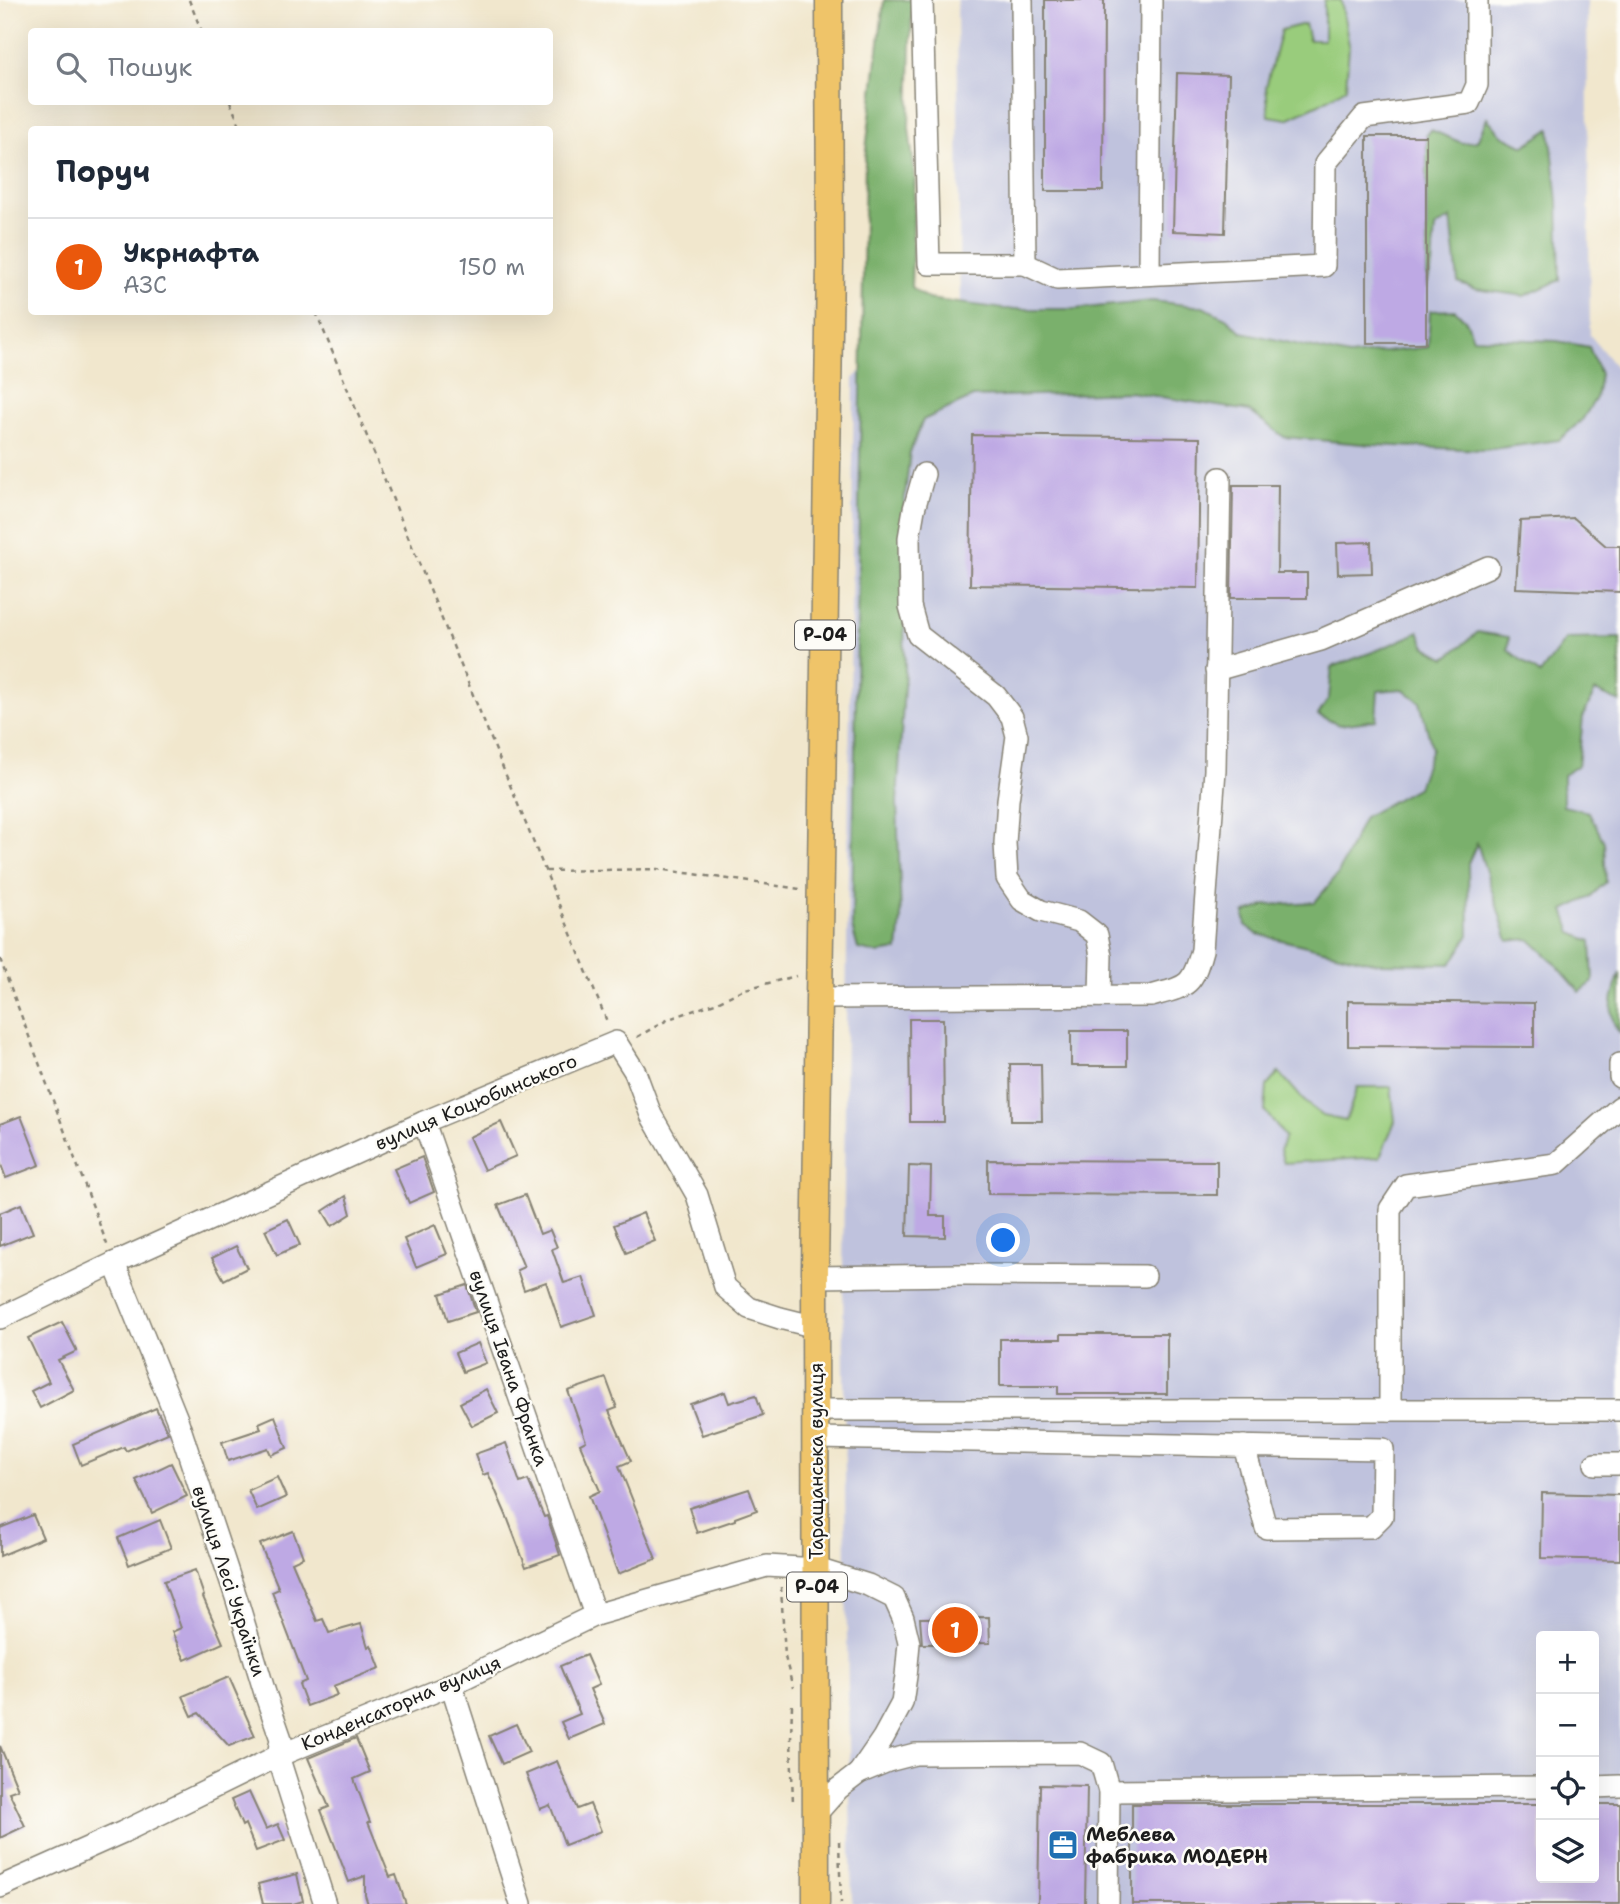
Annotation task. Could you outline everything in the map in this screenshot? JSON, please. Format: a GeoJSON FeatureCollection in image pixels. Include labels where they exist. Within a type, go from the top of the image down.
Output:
{"type":"FeatureCollection","features":[{"type":"Feature","properties":{"kind":"main road","name":"Р-04"},"geometry":{"type":"LineString","coordinates":[[815,1273],[830,263],[829,0]]}},
{"type":"Feature","properties":{"kind":"main road","name":"Таращанська вулиця"},"geometry":{"type":"LineString","coordinates":[[815,1273],[817,1569],[804,1813],[816,1904]]}},
{"type":"Feature","properties":{"kind":"street"},"geometry":{"type":"LineString","coordinates":[[922,0],[929,264],[1025,264],[1057,279],[1324,266],[1325,164],[1364,117],[1469,103],[1477,85],[1477,0]]}},
{"type":"Feature","properties":{"kind":"street"},"geometry":{"type":"LineString","coordinates":[[1022,0],[1025,264]]}},
{"type":"Feature","properties":{"kind":"street"},"geometry":{"type":"LineString","coordinates":[[1149,274],[1151,0]]}},
{"type":"Feature","properties":{"kind":"street"},"geometry":{"type":"LineString","coordinates":[[924,474],[909,538],[910,606],[918,635],[996,696],[1013,717],[1017,736],[1008,800],[1005,843],[1007,878],[1022,900],[1041,911],[1079,921],[1097,935],[1101,956],[1100,996]]}},
{"type":"Feature","properties":{"kind":"street"},"geometry":{"type":"LineString","coordinates":[[820,985],[1152,996],[1182,988],[1196,973],[1202,950],[1215,770],[1220,478]]}},
{"type":"Feature","properties":{"kind":"street"},"geometry":{"type":"LineString","coordinates":[[1216,670],[1321,640],[1488,567]]}},
{"type":"Feature","properties":{"kind":"street"},"geometry":{"type":"LineString","coordinates":[[616,1042],[635,1072],[651,1115],[697,1195],[725,1287],[748,1308],[816,1327]]}},
{"type":"Feature","properties":{"kind":"street","name":"вулиця Коцюбинського"},"geometry":{"type":"LineString","coordinates":[[0,1318],[424,1122],[616,1042]]}},
{"type":"Feature","properties":{"kind":"street"},"geometry":{"type":"LineString","coordinates":[[1620,1064],[1620,1077]]}},
{"type":"Feature","properties":{"kind":"street"},"geometry":{"type":"LineString","coordinates":[[1390,1410],[1390,1209],[1406,1185],[1556,1164],[1620,1107]]}},
{"type":"Feature","properties":{"kind":"street","name":"вулиця Івана Франка"},"geometry":{"type":"LineString","coordinates":[[424,1122],[595,1615]]}},
{"type":"Feature","properties":{"kind":"street","name":"вулиця Лесі Українки"},"geometry":{"type":"LineString","coordinates":[[114,1263],[177,1419],[232,1584],[281,1739],[278,1756],[325,1904]]}},
{"type":"Feature","properties":{"kind":"street"},"geometry":{"type":"LineString","coordinates":[[815,1273],[1145,1276]]}},
{"type":"Feature","properties":{"kind":"street"},"geometry":{"type":"LineString","coordinates":[[816,1410],[1620,1410]]}},
{"type":"Feature","properties":{"kind":"street"},"geometry":{"type":"LineString","coordinates":[[816,1438],[1244,1446],[1382,1449],[1382,1517],[1371,1527],[1266,1528],[1244,1446]]}},
{"type":"Feature","properties":{"kind":"street"},"geometry":{"type":"LineString","coordinates":[[1595,1464],[1620,1464]]}},
{"type":"Feature","properties":{"kind":"street","name":"Конденсаторна вулиця"},"geometry":{"type":"LineString","coordinates":[[0,1887],[123,1832],[278,1756],[451,1684],[595,1615],[767,1566],[817,1569],[868,1585],[894,1598],[904,1618],[909,1643],[902,1703],[883,1738],[859,1773]]}},
{"type":"Feature","properties":{"kind":"street"},"geometry":{"type":"LineString","coordinates":[[451,1684],[522,1904]]}},
{"type":"Feature","properties":{"kind":"street"},"geometry":{"type":"LineString","coordinates":[[804,1813],[859,1773],[915,1754],[1080,1753],[1101,1763],[1109,1791],[1108,1904]]}},
{"type":"Feature","properties":{"kind":"street"},"geometry":{"type":"LineString","coordinates":[[1599,1787],[1620,1786]]}},
{"type":"Feature","properties":{"kind":"street"},"geometry":{"type":"LineString","coordinates":[[1109,1791],[1536,1787]]}},
{"type":"Feature","properties":{"kind":"path"},"geometry":{"type":"LineString","coordinates":[[189,0],[200,28]]}},
{"type":"Feature","properties":{"kind":"path"},"geometry":{"type":"LineString","coordinates":[[231,105],[240,126]]}},
{"type":"Feature","properties":{"kind":"path"},"geometry":{"type":"LineString","coordinates":[[317,315],[616,1042],[641,1036],[669,1019],[745,989],[788,977],[820,985]]}},
{"type":"Feature","properties":{"kind":"path"},"geometry":{"type":"LineString","coordinates":[[546,872],[658,869],[821,892]]}},
{"type":"Feature","properties":{"kind":"path"},"geometry":{"type":"LineString","coordinates":[[0,959],[114,1263]]}},
{"type":"Feature","properties":{"kind":"path"},"geometry":{"type":"LineString","coordinates":[[780,1567],[785,1657],[793,1691]]}},
{"type":"Feature","properties":{"kind":"path"},"geometry":{"type":"LineString","coordinates":[[793,1703],[791,1739],[804,1813]]}},
{"type":"Feature","properties":{"kind":"path"},"geometry":{"type":"LineString","coordinates":[[839,1840],[841,1904]]}},
{"type":"Feature","properties":{"kind":"shaded area"},"geometry":{"type":"Polygon","coordinates":[[[957,0],[1587,0],[1590,335],[1620,372],[1620,1904],[852,1904],[843,1267],[854,379],[900,322],[960,316],[957,0]]]}},
{"type":"Feature","properties":{"kind":"green space"},"geometry":{"type":"Polygon","coordinates":[[[884,0],[912,0],[909,128],[915,176],[911,287],[928,299],[1005,309],[1076,309],[1152,301],[1203,307],[1226,318],[1242,332],[1349,356],[1428,347],[1430,311],[1455,310],[1467,322],[1473,338],[1557,341],[1589,347],[1600,374],[1596,398],[1582,420],[1559,440],[1484,450],[1374,445],[1284,437],[1249,411],[1130,392],[973,397],[923,420],[910,452],[902,522],[905,670],[897,802],[901,919],[898,950],[877,953],[858,949],[852,927],[865,158],[884,0]]]}},
{"type":"Feature","properties":{"kind":"green space"},"geometry":{"type":"Polygon","coordinates":[[[1324,0],[1341,0],[1349,45],[1346,88],[1287,119],[1269,116],[1266,87],[1281,30],[1305,24],[1309,40],[1324,40],[1324,0]]]}},
{"type":"Feature","properties":{"kind":"green space"},"geometry":{"type":"Polygon","coordinates":[[[1487,118],[1502,135],[1524,146],[1550,129],[1558,201],[1560,280],[1524,296],[1475,289],[1458,282],[1451,218],[1435,228],[1432,266],[1426,288],[1426,136],[1431,130],[1462,143],[1477,141],[1487,118]]]}},
{"type":"Feature","properties":{"kind":"green space"},"geometry":{"type":"Polygon","coordinates":[[[1419,632],[1426,647],[1446,658],[1478,632],[1509,637],[1508,650],[1540,674],[1566,639],[1620,638],[1620,702],[1595,691],[1583,717],[1578,766],[1563,775],[1563,806],[1589,812],[1604,842],[1606,882],[1589,898],[1564,910],[1572,933],[1591,941],[1593,982],[1580,992],[1529,939],[1508,941],[1477,843],[1468,863],[1469,935],[1451,964],[1377,963],[1257,934],[1246,925],[1244,913],[1267,905],[1315,902],[1338,874],[1364,817],[1418,787],[1432,748],[1420,702],[1403,689],[1378,691],[1376,720],[1339,725],[1318,715],[1329,698],[1332,667],[1419,632]]]}},
{"type":"Feature","properties":{"kind":"green space"},"geometry":{"type":"Polygon","coordinates":[[[1620,973],[1620,1033],[1615,1026],[1612,1012],[1613,996],[1620,973]]]}},
{"type":"Feature","properties":{"kind":"green space"},"geometry":{"type":"Polygon","coordinates":[[[1279,1072],[1306,1103],[1323,1116],[1346,1121],[1357,1087],[1391,1087],[1395,1121],[1380,1157],[1284,1163],[1280,1150],[1285,1137],[1265,1111],[1267,1086],[1279,1072]]]}},
{"type":"Feature","properties":{"kind":"building"},"geometry":{"type":"Polygon","coordinates":[[[1045,0],[1104,0],[1103,191],[1045,191],[1045,0]]]}},
{"type":"Feature","properties":{"kind":"building"},"geometry":{"type":"Polygon","coordinates":[[[1177,73],[1229,75],[1225,233],[1173,231],[1177,73]]]}},
{"type":"Feature","properties":{"kind":"building"},"geometry":{"type":"Polygon","coordinates":[[[1367,136],[1426,136],[1426,343],[1367,343],[1367,136]]]}},
{"type":"Feature","properties":{"kind":"building"},"geometry":{"type":"Polygon","coordinates":[[[972,435],[1200,438],[1198,588],[970,585],[972,435]]]}},
{"type":"Feature","properties":{"kind":"building"},"geometry":{"type":"Polygon","coordinates":[[[1233,485],[1278,485],[1277,573],[1307,573],[1307,598],[1231,598],[1233,485]]]}},
{"type":"Feature","properties":{"kind":"building"},"geometry":{"type":"Polygon","coordinates":[[[1574,518],[1606,546],[1620,546],[1620,592],[1516,588],[1520,521],[1574,518]]]}},
{"type":"Feature","properties":{"kind":"building"},"geometry":{"type":"Polygon","coordinates":[[[1371,542],[1372,573],[1338,574],[1337,543],[1371,542]]]}},
{"type":"Feature","properties":{"kind":"building"},"geometry":{"type":"Polygon","coordinates":[[[1348,1001],[1534,1003],[1534,1047],[1348,1046],[1348,1001]]]}},
{"type":"Feature","properties":{"kind":"building"},"geometry":{"type":"Polygon","coordinates":[[[909,1019],[943,1019],[944,1122],[910,1122],[909,1019]]]}},
{"type":"Feature","properties":{"kind":"building"},"geometry":{"type":"Polygon","coordinates":[[[1071,1031],[1127,1031],[1127,1066],[1071,1066],[1071,1031]]]}},
{"type":"Feature","properties":{"kind":"building"},"geometry":{"type":"Polygon","coordinates":[[[1010,1064],[1041,1064],[1042,1121],[1011,1121],[1010,1064]]]}},
{"type":"Feature","properties":{"kind":"building"},"geometry":{"type":"Polygon","coordinates":[[[21,1116],[40,1165],[6,1178],[0,1162],[0,1124],[21,1116]]]}},
{"type":"Feature","properties":{"kind":"building"},"geometry":{"type":"Polygon","coordinates":[[[501,1122],[516,1156],[484,1170],[469,1137],[501,1122]]]}},
{"type":"Feature","properties":{"kind":"building"},"geometry":{"type":"Polygon","coordinates":[[[422,1157],[434,1192],[409,1203],[394,1169],[422,1157]]]}},
{"type":"Feature","properties":{"kind":"building"},"geometry":{"type":"Polygon","coordinates":[[[988,1160],[1217,1161],[1217,1195],[988,1194],[988,1160]]]}},
{"type":"Feature","properties":{"kind":"building"},"geometry":{"type":"Polygon","coordinates":[[[909,1166],[931,1167],[930,1216],[945,1216],[945,1237],[907,1236],[909,1166]]]}},
{"type":"Feature","properties":{"kind":"building"},"geometry":{"type":"Polygon","coordinates":[[[525,1195],[540,1234],[550,1230],[557,1247],[552,1249],[564,1283],[583,1277],[596,1315],[561,1327],[546,1282],[524,1290],[517,1270],[524,1267],[498,1205],[525,1195]]]}},
{"type":"Feature","properties":{"kind":"building"},"geometry":{"type":"Polygon","coordinates":[[[346,1196],[351,1214],[332,1226],[323,1211],[346,1196]]]}},
{"type":"Feature","properties":{"kind":"building"},"geometry":{"type":"Polygon","coordinates":[[[21,1204],[33,1233],[0,1246],[0,1213],[21,1204]]]}},
{"type":"Feature","properties":{"kind":"building"},"geometry":{"type":"Polygon","coordinates":[[[643,1213],[655,1241],[626,1253],[614,1225],[643,1213]]]}},
{"type":"Feature","properties":{"kind":"building"},"geometry":{"type":"Polygon","coordinates":[[[288,1219],[300,1245],[277,1255],[265,1230],[288,1219]]]}},
{"type":"Feature","properties":{"kind":"building"},"geometry":{"type":"Polygon","coordinates":[[[435,1225],[447,1254],[416,1267],[404,1239],[435,1225]]]}},
{"type":"Feature","properties":{"kind":"building"},"geometry":{"type":"Polygon","coordinates":[[[236,1246],[247,1268],[224,1280],[212,1258],[236,1246]]]}},
{"type":"Feature","properties":{"kind":"building"},"geometry":{"type":"Polygon","coordinates":[[[467,1285],[476,1312],[448,1321],[440,1294],[467,1285]]]}},
{"type":"Feature","properties":{"kind":"building"},"geometry":{"type":"Polygon","coordinates":[[[62,1322],[77,1351],[58,1360],[74,1390],[40,1408],[31,1391],[49,1382],[28,1338],[62,1322]]]}},
{"type":"Feature","properties":{"kind":"building"},"geometry":{"type":"Polygon","coordinates":[[[1061,1334],[1167,1334],[1167,1394],[1058,1394],[1058,1386],[1000,1386],[1000,1339],[1061,1339],[1061,1334]]]}},
{"type":"Feature","properties":{"kind":"building"},"geometry":{"type":"Polygon","coordinates":[[[478,1343],[486,1363],[463,1372],[455,1353],[478,1343]]]}},
{"type":"Feature","properties":{"kind":"building"},"geometry":{"type":"Polygon","coordinates":[[[606,1378],[617,1408],[609,1411],[631,1461],[619,1466],[656,1559],[618,1574],[589,1496],[600,1491],[580,1444],[586,1441],[568,1391],[606,1378]]]}},
{"type":"Feature","properties":{"kind":"building"},"geometry":{"type":"Polygon","coordinates":[[[486,1389],[498,1413],[472,1426],[460,1403],[486,1389]]]}},
{"type":"Feature","properties":{"kind":"building"},"geometry":{"type":"Polygon","coordinates":[[[725,1392],[729,1403],[756,1395],[763,1415],[702,1435],[690,1404],[725,1392]]]}},
{"type":"Feature","properties":{"kind":"building"},"geometry":{"type":"Polygon","coordinates":[[[156,1408],[168,1433],[126,1451],[124,1447],[81,1465],[73,1444],[156,1408]]]}},
{"type":"Feature","properties":{"kind":"building"},"geometry":{"type":"Polygon","coordinates":[[[275,1416],[287,1448],[271,1455],[268,1448],[228,1461],[222,1442],[261,1429],[259,1423],[275,1416]]]}},
{"type":"Feature","properties":{"kind":"building"},"geometry":{"type":"Polygon","coordinates":[[[506,1443],[520,1483],[528,1480],[544,1517],[547,1516],[560,1555],[526,1567],[488,1473],[483,1475],[475,1454],[506,1443]]]}},
{"type":"Feature","properties":{"kind":"building"},"geometry":{"type":"Polygon","coordinates":[[[171,1463],[187,1496],[152,1513],[136,1480],[171,1463]]]}},
{"type":"Feature","properties":{"kind":"building"},"geometry":{"type":"Polygon","coordinates":[[[277,1477],[286,1497],[257,1510],[248,1490],[277,1477]]]}},
{"type":"Feature","properties":{"kind":"building"},"geometry":{"type":"Polygon","coordinates":[[[749,1489],[757,1510],[697,1533],[689,1508],[749,1489]]]}},
{"type":"Feature","properties":{"kind":"building"},"geometry":{"type":"Polygon","coordinates":[[[1542,1493],[1620,1495],[1620,1560],[1541,1558],[1542,1493]]]}},
{"type":"Feature","properties":{"kind":"building"},"geometry":{"type":"Polygon","coordinates":[[[33,1515],[43,1538],[0,1556],[0,1528],[33,1515]]]}},
{"type":"Feature","properties":{"kind":"building"},"geometry":{"type":"Polygon","coordinates":[[[160,1520],[171,1548],[129,1565],[118,1538],[160,1520]]]}},
{"type":"Feature","properties":{"kind":"building"},"geometry":{"type":"Polygon","coordinates":[[[293,1531],[303,1557],[292,1562],[317,1621],[323,1619],[329,1633],[361,1624],[368,1647],[371,1645],[380,1668],[333,1686],[337,1695],[307,1706],[299,1684],[306,1681],[272,1592],[279,1589],[260,1544],[293,1531]]]}},
{"type":"Feature","properties":{"kind":"building"},"geometry":{"type":"Polygon","coordinates":[[[195,1570],[203,1597],[223,1643],[185,1660],[172,1632],[181,1628],[164,1581],[195,1570]]]}},
{"type":"Feature","properties":{"kind":"building"},"geometry":{"type":"Polygon","coordinates":[[[989,1617],[990,1643],[922,1644],[920,1618],[989,1617]]]}},
{"type":"Feature","properties":{"kind":"building"},"geometry":{"type":"Polygon","coordinates":[[[586,1655],[599,1685],[590,1689],[605,1724],[569,1739],[561,1722],[580,1714],[560,1666],[586,1655]]]}},
{"type":"Feature","properties":{"kind":"building"},"geometry":{"type":"Polygon","coordinates":[[[229,1677],[255,1736],[229,1746],[199,1713],[192,1716],[183,1696],[229,1677]]]}},
{"type":"Feature","properties":{"kind":"building"},"geometry":{"type":"Polygon","coordinates":[[[516,1724],[529,1752],[502,1764],[489,1736],[516,1724]]]}},
{"type":"Feature","properties":{"kind":"building"},"geometry":{"type":"Polygon","coordinates":[[[356,1738],[370,1772],[354,1779],[390,1877],[396,1875],[406,1904],[368,1904],[365,1876],[349,1882],[321,1810],[329,1807],[308,1758],[356,1738]]]}},
{"type":"Feature","properties":{"kind":"building"},"geometry":{"type":"Polygon","coordinates":[[[0,1746],[18,1789],[9,1792],[25,1826],[0,1838],[0,1746]]]}},
{"type":"Feature","properties":{"kind":"building"},"geometry":{"type":"Polygon","coordinates":[[[557,1761],[577,1809],[590,1804],[601,1831],[565,1845],[550,1805],[540,1809],[526,1774],[557,1761]]]}},
{"type":"Feature","properties":{"kind":"building","name":"Меблева фабрика МОДЕРН"},"geometry":{"type":"Polygon","coordinates":[[[1040,1785],[1087,1786],[1085,1904],[1038,1904],[1040,1785]]]}},
{"type":"Feature","properties":{"kind":"building"},"geometry":{"type":"Polygon","coordinates":[[[249,1792],[266,1829],[278,1824],[285,1840],[256,1851],[231,1800],[249,1792]]]}},
{"type":"Feature","properties":{"kind":"building"},"geometry":{"type":"Polygon","coordinates":[[[1132,1804],[1536,1804],[1536,1883],[1599,1883],[1599,1804],[1620,1804],[1620,1904],[1132,1904],[1132,1804]]]}},
{"type":"Feature","properties":{"kind":"building"},"geometry":{"type":"Polygon","coordinates":[[[297,1874],[303,1901],[293,1904],[263,1904],[258,1884],[297,1874]]]}},
{"type":"Feature","properties":{"kind":"place","name":"Укрнафта"},"geometry":{"type":"Point","coordinates":[955,1630]}},
{"type":"Feature","properties":{"kind":"place","name":"Меблева фабрика МОДЕРН"},"geometry":{"type":"Point","coordinates":[1063,1845]}}]}
